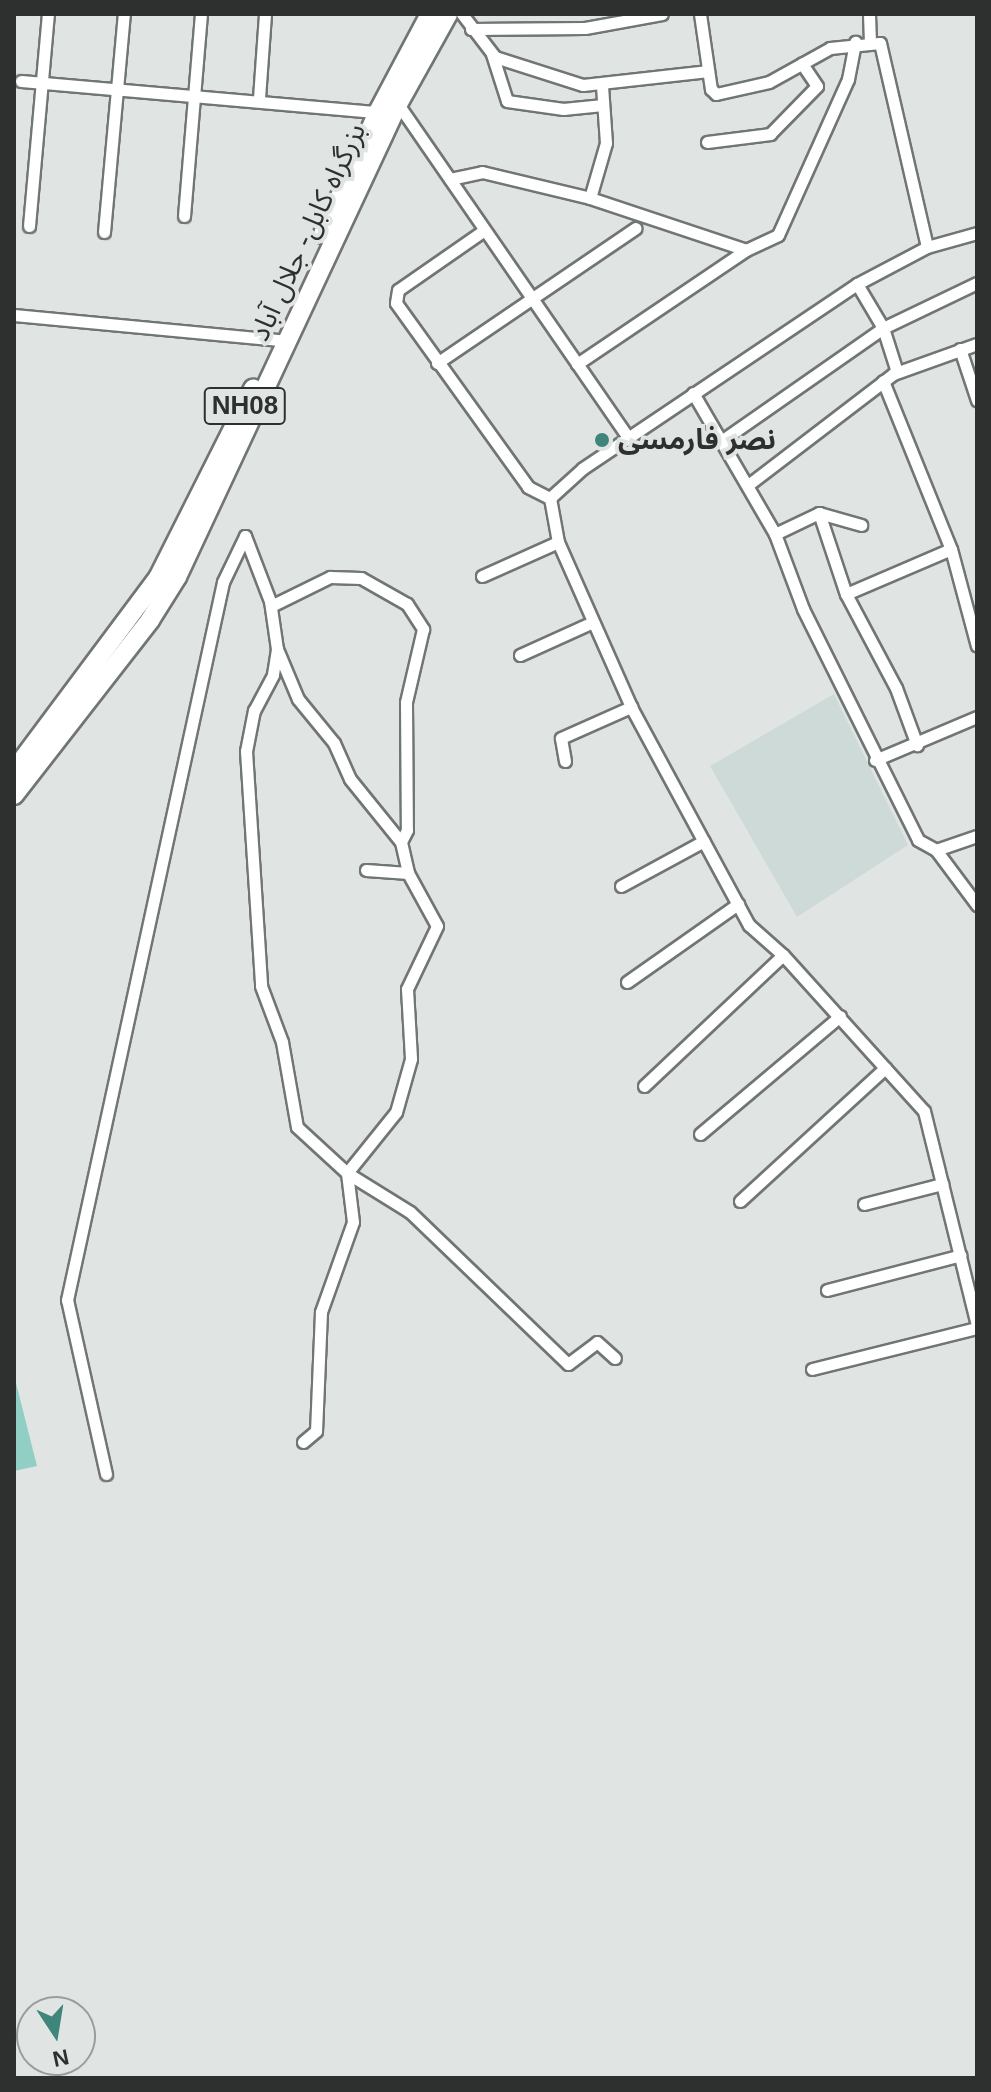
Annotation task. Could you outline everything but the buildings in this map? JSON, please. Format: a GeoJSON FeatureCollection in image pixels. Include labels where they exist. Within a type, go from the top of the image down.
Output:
{"type":"FeatureCollection","features":[{"type":"Feature","properties":{"kind":"highway","name":"بزرگراه کابل- جلال آباد"},"geometry":{"type":"LineString","coordinates":[[14,795],[171,588],[218,497],[378,112],[430,14]]}},
{"type":"Feature","properties":{"kind":"highway","name":"بزرگراه کابل- جلال آباد"},"geometry":{"type":"LineString","coordinates":[[14,771],[158,578],[198,507],[398,104],[448,14]]}},
{"type":"Feature","properties":{"kind":"street"},"geometry":{"type":"LineString","coordinates":[[29,226],[48,14]]}},
{"type":"Feature","properties":{"kind":"street"},"geometry":{"type":"LineString","coordinates":[[104,232],[124,14]]}},
{"type":"Feature","properties":{"kind":"street"},"geometry":{"type":"LineString","coordinates":[[184,216],[201,14]]}},
{"type":"Feature","properties":{"kind":"street"},"geometry":{"type":"LineString","coordinates":[[259,98],[265,14]]}},
{"type":"Feature","properties":{"kind":"street"},"geometry":{"type":"LineString","coordinates":[[462,14],[492,54],[507,101],[563,109],[603,105]]}},
{"type":"Feature","properties":{"kind":"street"},"geometry":{"type":"LineString","coordinates":[[471,29],[585,28],[662,14]]}},
{"type":"Feature","properties":{"kind":"street"},"geometry":{"type":"LineString","coordinates":[[700,14],[708,71],[716,94],[769,82],[830,48],[870,40],[880,43],[927,247]]}},
{"type":"Feature","properties":{"kind":"street"},"geometry":{"type":"LineString","coordinates":[[869,14],[870,40]]}},
{"type":"Feature","properties":{"kind":"street"},"geometry":{"type":"LineString","coordinates":[[577,364],[746,250],[778,235],[848,79],[855,42]]}},
{"type":"Feature","properties":{"kind":"street"},"geometry":{"type":"LineString","coordinates":[[492,54],[583,85],[602,86],[708,71]]}},
{"type":"Feature","properties":{"kind":"street"},"geometry":{"type":"LineString","coordinates":[[707,142],[770,134],[817,86],[802,64]]}},
{"type":"Feature","properties":{"kind":"street"},"geometry":{"type":"LineString","coordinates":[[21,81],[259,98],[378,112]]}},
{"type":"Feature","properties":{"kind":"street"},"geometry":{"type":"LineString","coordinates":[[590,198],[606,143],[602,86]]}},
{"type":"Feature","properties":{"kind":"street"},"geometry":{"type":"LineString","coordinates":[[398,104],[628,438]]}},
{"type":"Feature","properties":{"kind":"street"},"geometry":{"type":"LineString","coordinates":[[450,179],[482,172],[590,198],[746,250]]}},
{"type":"Feature","properties":{"kind":"street"},"geometry":{"type":"LineString","coordinates":[[437,363],[529,296],[636,228]]}},
{"type":"Feature","properties":{"kind":"street"},"geometry":{"type":"LineString","coordinates":[[483,231],[396,294],[402,316],[528,487],[550,498]]}},
{"type":"Feature","properties":{"kind":"street"},"geometry":{"type":"LineString","coordinates":[[550,498],[628,438],[857,284],[927,247],[977,233]]}},
{"type":"Feature","properties":{"kind":"street"},"geometry":{"type":"LineString","coordinates":[[724,439],[883,328],[977,283]]}},
{"type":"Feature","properties":{"kind":"street"},"geometry":{"type":"LineString","coordinates":[[857,284],[883,328],[897,372]]}},
{"type":"Feature","properties":{"kind":"street"},"geometry":{"type":"LineString","coordinates":[[14,315],[282,340]]}},
{"type":"Feature","properties":{"kind":"street"},"geometry":{"type":"LineString","coordinates":[[748,485],[897,372],[977,344]]}},
{"type":"Feature","properties":{"kind":"street"},"geometry":{"type":"LineString","coordinates":[[960,349],[977,400]]}},
{"type":"Feature","properties":{"kind":"street"},"geometry":{"type":"LineString","coordinates":[[883,381],[951,549],[977,646]]}},
{"type":"Feature","properties":{"kind":"street"},"geometry":{"type":"LineString","coordinates":[[693,393],[724,439],[775,534],[803,609],[875,760],[918,840],[936,850],[977,904]]}},
{"type":"Feature","properties":{"kind":"street"},"geometry":{"type":"LineString","coordinates":[[550,498],[558,542],[631,707],[749,925],[783,955],[924,1111],[977,1327],[812,1369]]}},
{"type":"Feature","properties":{"kind":"street"},"geometry":{"type":"LineString","coordinates":[[775,534],[819,513],[861,525]]}},
{"type":"Feature","properties":{"kind":"street"},"geometry":{"type":"LineString","coordinates":[[819,513],[846,594],[896,688],[917,745]]}},
{"type":"Feature","properties":{"kind":"street"},"geometry":{"type":"LineString","coordinates":[[106,1474],[67,1300],[223,582],[245,536],[271,606],[277,649],[298,699],[334,743],[350,779],[401,842],[408,873],[437,926],[407,989],[411,1059],[396,1112],[347,1173],[353,1222],[321,1312],[316,1431],[303,1442]]}},
{"type":"Feature","properties":{"kind":"street"},"geometry":{"type":"LineString","coordinates":[[482,576],[558,542]]}},
{"type":"Feature","properties":{"kind":"street"},"geometry":{"type":"LineString","coordinates":[[846,594],[951,549]]}},
{"type":"Feature","properties":{"kind":"street"},"geometry":{"type":"LineString","coordinates":[[271,606],[330,577],[361,578],[407,604],[423,629],[406,702],[407,830],[401,842]]}},
{"type":"Feature","properties":{"kind":"street"},"geometry":{"type":"LineString","coordinates":[[520,655],[593,622]]}},
{"type":"Feature","properties":{"kind":"street"},"geometry":{"type":"LineString","coordinates":[[277,649],[273,675],[254,710],[246,751],[261,986],[282,1042],[297,1127],[347,1173],[410,1212],[568,1364],[597,1342],[615,1358]]}},
{"type":"Feature","properties":{"kind":"street"},"geometry":{"type":"LineString","coordinates":[[565,761],[561,738],[631,707]]}},
{"type":"Feature","properties":{"kind":"street"},"geometry":{"type":"LineString","coordinates":[[875,760],[917,745],[977,717]]}},
{"type":"Feature","properties":{"kind":"street"},"geometry":{"type":"LineString","coordinates":[[936,850],[977,836]]}},
{"type":"Feature","properties":{"kind":"street"},"geometry":{"type":"LineString","coordinates":[[621,886],[704,841]]}},
{"type":"Feature","properties":{"kind":"street"},"geometry":{"type":"LineString","coordinates":[[366,870],[408,873]]}},
{"type":"Feature","properties":{"kind":"street"},"geometry":{"type":"LineString","coordinates":[[627,982],[738,904]]}},
{"type":"Feature","properties":{"kind":"street"},"geometry":{"type":"LineString","coordinates":[[644,1086],[783,955]]}},
{"type":"Feature","properties":{"kind":"street"},"geometry":{"type":"LineString","coordinates":[[700,1134],[840,1016]]}},
{"type":"Feature","properties":{"kind":"street"},"geometry":{"type":"LineString","coordinates":[[740,1201],[885,1068]]}},
{"type":"Feature","properties":{"kind":"street"},"geometry":{"type":"LineString","coordinates":[[864,1204],[942,1184]]}},
{"type":"Feature","properties":{"kind":"street"},"geometry":{"type":"LineString","coordinates":[[827,1290],[961,1255]]}},
{"type":"Feature","properties":{"kind":"shaded area"},"geometry":{"type":"Polygon","coordinates":[[[834,694],[908,845],[797,917],[710,766],[834,694]]]}},
{"type":"Feature","properties":{"kind":"green space"},"geometry":{"type":"Polygon","coordinates":[[[14,1375],[37,1466],[14,1471],[14,1375]]]}},
{"type":"Feature","properties":{"kind":"place","name":"نصر فارمسی"},"geometry":{"type":"Point","coordinates":[602,440]}}]}
